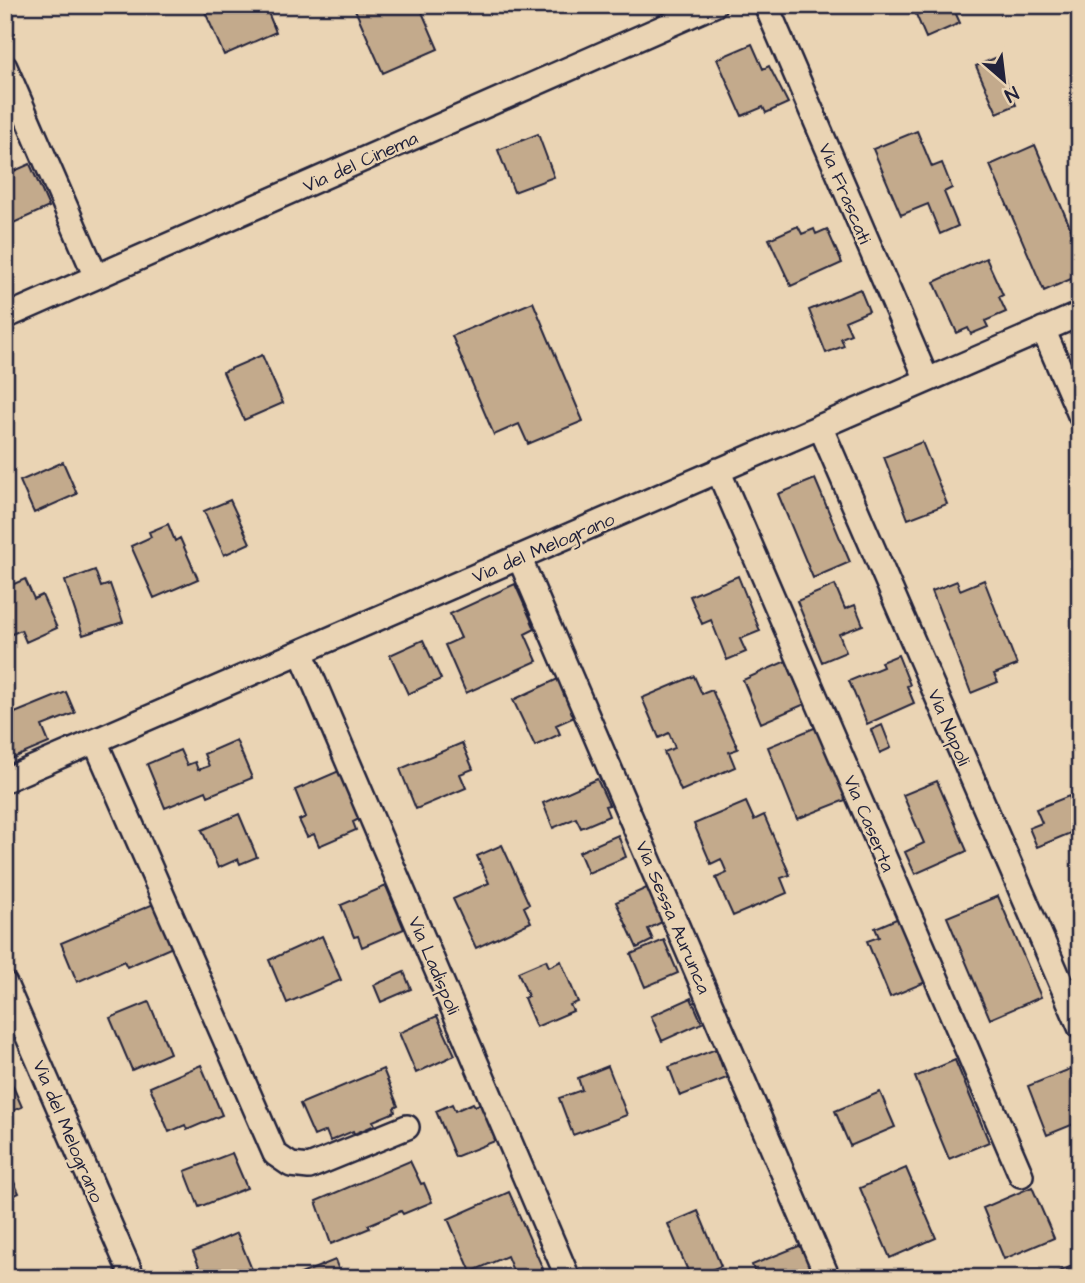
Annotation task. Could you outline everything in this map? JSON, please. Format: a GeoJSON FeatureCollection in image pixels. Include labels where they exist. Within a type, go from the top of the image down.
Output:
{"type":"FeatureCollection","features":[{"type":"Feature","properties":{"kind":"street","name":"Via del Cinema"},"geometry":{"type":"LineString","coordinates":[[5,317],[714,5]]}},
{"type":"Feature","properties":{"kind":"street","name":"Via Frascati"},"geometry":{"type":"LineString","coordinates":[[766,5],[927,380]]}},
{"type":"Feature","properties":{"kind":"street"},"geometry":{"type":"LineString","coordinates":[[5,66],[96,276]]}},
{"type":"Feature","properties":{"kind":"street","name":"Via del Melograno"},"geometry":{"type":"LineString","coordinates":[[5,780],[1080,314]]}},
{"type":"Feature","properties":{"kind":"street"},"geometry":{"type":"LineString","coordinates":[[1043,329],[1080,415]]}},
{"type":"Feature","properties":{"kind":"street","name":"Via Napoli"},"geometry":{"type":"LineString","coordinates":[[820,426],[1080,1027]]}},
{"type":"Feature","properties":{"kind":"street","name":"Via Caserta"},"geometry":{"type":"LineString","coordinates":[[718,470],[1021,1175]]}},
{"type":"Feature","properties":{"kind":"street","name":"Via Sessa Aurunca"},"geometry":{"type":"LineString","coordinates":[[519,557],[828,1278]]}},
{"type":"Feature","properties":{"kind":"street","name":"Via Ladispoli"},"geometry":{"type":"LineString","coordinates":[[301,652],[568,1278]]}},
{"type":"Feature","properties":{"kind":"street"},"geometry":{"type":"LineString","coordinates":[[95,741],[275,1154],[291,1165],[309,1167],[407,1127]]}},
{"type":"Feature","properties":{"kind":"street","name":"Via del Melograno"},"geometry":{"type":"LineString","coordinates":[[5,984],[132,1278]]}},
{"type":"Feature","properties":{"kind":"building"},"geometry":{"type":"Polygon","coordinates":[[[202,5],[265,5],[276,32],[224,55],[202,5]]]}},
{"type":"Feature","properties":{"kind":"building"},"geometry":{"type":"Polygon","coordinates":[[[353,5],[419,5],[438,49],[383,73],[353,5]]]}},
{"type":"Feature","properties":{"kind":"building"},"geometry":{"type":"Polygon","coordinates":[[[912,5],[952,5],[960,23],[926,38],[912,5]]]}},
{"type":"Feature","properties":{"kind":"building"},"geometry":{"type":"Polygon","coordinates":[[[752,44],[763,69],[769,66],[788,103],[766,113],[763,107],[742,116],[717,59],[752,44]]]}},
{"type":"Feature","properties":{"kind":"building"},"geometry":{"type":"Polygon","coordinates":[[[995,58],[1016,105],[997,113],[976,66],[995,58]]]}},
{"type":"Feature","properties":{"kind":"building"},"geometry":{"type":"Polygon","coordinates":[[[917,131],[932,167],[942,163],[952,188],[944,192],[958,226],[940,234],[928,204],[901,215],[873,149],[917,131]]]}},
{"type":"Feature","properties":{"kind":"building"},"geometry":{"type":"Polygon","coordinates":[[[538,134],[554,177],[514,192],[498,150],[538,134]]]}},
{"type":"Feature","properties":{"kind":"building"},"geometry":{"type":"Polygon","coordinates":[[[1035,145],[1080,250],[1080,275],[1044,291],[990,165],[1035,145]]]}},
{"type":"Feature","properties":{"kind":"building"},"geometry":{"type":"Polygon","coordinates":[[[30,164],[49,207],[9,225],[5,217],[5,175],[30,164]]]}},
{"type":"Feature","properties":{"kind":"building"},"geometry":{"type":"Polygon","coordinates":[[[798,226],[802,234],[814,229],[816,234],[827,229],[842,263],[791,286],[769,239],[798,226]]]}},
{"type":"Feature","properties":{"kind":"building"},"geometry":{"type":"Polygon","coordinates":[[[986,258],[1003,295],[999,297],[1006,312],[985,321],[988,327],[971,334],[968,328],[957,333],[934,282],[986,258]]]}},
{"type":"Feature","properties":{"kind":"building"},"geometry":{"type":"Polygon","coordinates":[[[860,289],[869,311],[845,321],[851,334],[841,338],[844,346],[826,353],[809,310],[860,289]]]}},
{"type":"Feature","properties":{"kind":"building"},"geometry":{"type":"Polygon","coordinates":[[[533,302],[583,421],[528,444],[519,424],[494,435],[452,336],[533,302]]]}},
{"type":"Feature","properties":{"kind":"building"},"geometry":{"type":"Polygon","coordinates":[[[262,355],[283,403],[244,420],[223,372],[262,355]]]}},
{"type":"Feature","properties":{"kind":"building"},"geometry":{"type":"Polygon","coordinates":[[[922,442],[947,504],[908,519],[884,457],[922,442]]]}},
{"type":"Feature","properties":{"kind":"building"},"geometry":{"type":"Polygon","coordinates":[[[63,462],[77,494],[34,513],[20,481],[63,462]]]}},
{"type":"Feature","properties":{"kind":"building"},"geometry":{"type":"Polygon","coordinates":[[[815,479],[850,562],[813,578],[778,494],[815,479]]]}},
{"type":"Feature","properties":{"kind":"building"},"geometry":{"type":"Polygon","coordinates":[[[230,500],[250,543],[224,555],[204,511],[230,500]]]}},
{"type":"Feature","properties":{"kind":"building"},"geometry":{"type":"Polygon","coordinates":[[[168,524],[175,541],[180,538],[198,579],[154,598],[131,546],[151,537],[149,532],[168,524]]]}},
{"type":"Feature","properties":{"kind":"building"},"geometry":{"type":"Polygon","coordinates":[[[95,570],[101,587],[110,584],[123,622],[83,635],[65,581],[95,570]]]}},
{"type":"Feature","properties":{"kind":"building"},"geometry":{"type":"Polygon","coordinates":[[[738,576],[760,631],[740,639],[746,652],[727,660],[711,620],[702,624],[690,596],[738,576]]]}},
{"type":"Feature","properties":{"kind":"building"},"geometry":{"type":"Polygon","coordinates":[[[25,579],[34,599],[42,595],[57,628],[26,642],[21,630],[5,637],[5,588],[25,579]]]}},
{"type":"Feature","properties":{"kind":"building"},"geometry":{"type":"Polygon","coordinates":[[[984,580],[1017,665],[994,674],[998,682],[971,693],[932,591],[957,581],[960,590],[984,580]]]}},
{"type":"Feature","properties":{"kind":"building"},"geometry":{"type":"Polygon","coordinates":[[[515,584],[535,629],[525,634],[537,661],[466,693],[445,645],[461,638],[450,614],[515,584]]]}},
{"type":"Feature","properties":{"kind":"building"},"geometry":{"type":"Polygon","coordinates":[[[835,585],[845,609],[855,605],[863,625],[839,634],[846,652],[822,662],[797,601],[835,585]]]}},
{"type":"Feature","properties":{"kind":"building"},"geometry":{"type":"Polygon","coordinates":[[[423,640],[441,679],[408,694],[390,655],[423,640]]]}},
{"type":"Feature","properties":{"kind":"building"},"geometry":{"type":"Polygon","coordinates":[[[898,655],[914,703],[867,724],[849,681],[883,667],[881,662],[898,655]]]}},
{"type":"Feature","properties":{"kind":"building"},"geometry":{"type":"Polygon","coordinates":[[[786,661],[805,704],[761,723],[743,680],[786,661]]]}},
{"type":"Feature","properties":{"kind":"building"},"geometry":{"type":"Polygon","coordinates":[[[694,676],[702,694],[712,690],[738,749],[729,752],[735,767],[681,791],[664,752],[675,748],[669,733],[659,738],[642,698],[694,676]]]}},
{"type":"Feature","properties":{"kind":"building"},"geometry":{"type":"Polygon","coordinates":[[[562,677],[579,715],[556,725],[560,734],[535,746],[513,700],[562,677]]]}},
{"type":"Feature","properties":{"kind":"building"},"geometry":{"type":"Polygon","coordinates":[[[66,692],[75,713],[42,726],[49,743],[11,759],[5,745],[5,717],[66,692]]]}},
{"type":"Feature","properties":{"kind":"building"},"geometry":{"type":"Polygon","coordinates":[[[882,725],[891,748],[880,753],[871,730],[882,725]]]}},
{"type":"Feature","properties":{"kind":"building"},"geometry":{"type":"Polygon","coordinates":[[[819,726],[848,799],[797,819],[768,747],[819,726]]]}},
{"type":"Feature","properties":{"kind":"building"},"geometry":{"type":"Polygon","coordinates":[[[236,740],[252,778],[208,796],[206,791],[165,808],[147,764],[180,750],[187,765],[195,762],[198,770],[209,766],[204,754],[236,740]]]}},
{"type":"Feature","properties":{"kind":"building"},"geometry":{"type":"Polygon","coordinates":[[[462,743],[473,769],[460,774],[466,788],[416,809],[400,769],[462,743]]]}},
{"type":"Feature","properties":{"kind":"building"},"geometry":{"type":"Polygon","coordinates":[[[339,771],[359,819],[353,822],[356,830],[319,846],[314,834],[307,837],[299,820],[306,817],[295,790],[339,771]]]}},
{"type":"Feature","properties":{"kind":"building"},"geometry":{"type":"Polygon","coordinates":[[[597,779],[609,805],[605,806],[609,816],[581,828],[576,818],[553,828],[543,803],[597,779]]]}},
{"type":"Feature","properties":{"kind":"building"},"geometry":{"type":"Polygon","coordinates":[[[937,781],[967,851],[915,874],[905,852],[924,843],[903,795],[937,781]]]}},
{"type":"Feature","properties":{"kind":"building"},"geometry":{"type":"Polygon","coordinates":[[[1069,796],[1080,822],[1080,829],[1037,847],[1029,828],[1042,823],[1036,809],[1069,796]]]}},
{"type":"Feature","properties":{"kind":"building"},"geometry":{"type":"Polygon","coordinates":[[[746,802],[754,820],[764,815],[790,875],[781,878],[787,893],[733,916],[716,878],[727,873],[721,859],[711,864],[694,824],[746,802]]]}},
{"type":"Feature","properties":{"kind":"building"},"geometry":{"type":"Polygon","coordinates":[[[239,814],[257,857],[240,864],[238,859],[218,868],[202,830],[239,814]]]}},
{"type":"Feature","properties":{"kind":"building"},"geometry":{"type":"Polygon","coordinates":[[[618,835],[626,857],[588,873],[579,852],[618,835]]]}},
{"type":"Feature","properties":{"kind":"building"},"geometry":{"type":"Polygon","coordinates":[[[502,845],[529,904],[524,907],[531,922],[476,948],[453,899],[489,883],[477,856],[502,845]]]}},
{"type":"Feature","properties":{"kind":"building"},"geometry":{"type":"Polygon","coordinates":[[[653,885],[668,919],[648,929],[653,940],[637,948],[616,902],[653,885]]]}},
{"type":"Feature","properties":{"kind":"building"},"geometry":{"type":"Polygon","coordinates":[[[386,886],[404,929],[362,947],[358,936],[354,937],[341,905],[386,886]]]}},
{"type":"Feature","properties":{"kind":"building"},"geometry":{"type":"Polygon","coordinates":[[[998,896],[1041,997],[990,1019],[947,917],[998,896]]]}},
{"type":"Feature","properties":{"kind":"building"},"geometry":{"type":"Polygon","coordinates":[[[156,903],[175,946],[127,967],[124,961],[77,982],[61,943],[156,903]]]}},
{"type":"Feature","properties":{"kind":"building"},"geometry":{"type":"Polygon","coordinates":[[[901,917],[928,981],[890,997],[867,941],[879,937],[875,928],[901,917]]]}},
{"type":"Feature","properties":{"kind":"building"},"geometry":{"type":"Polygon","coordinates":[[[322,936],[341,980],[287,1003],[269,960],[322,936]]]}},
{"type":"Feature","properties":{"kind":"building"},"geometry":{"type":"Polygon","coordinates":[[[664,940],[678,973],[645,987],[631,954],[664,940]]]}},
{"type":"Feature","properties":{"kind":"building"},"geometry":{"type":"Polygon","coordinates":[[[546,960],[549,967],[561,961],[578,1002],[570,1005],[573,1011],[536,1027],[524,998],[528,996],[518,972],[546,960]]]}},
{"type":"Feature","properties":{"kind":"building"},"geometry":{"type":"Polygon","coordinates":[[[404,972],[411,989],[381,1002],[374,985],[404,972]]]}},
{"type":"Feature","properties":{"kind":"building"},"geometry":{"type":"Polygon","coordinates":[[[691,998],[702,1023],[662,1041],[651,1016],[691,998]]]}},
{"type":"Feature","properties":{"kind":"building"},"geometry":{"type":"Polygon","coordinates":[[[149,1002],[170,1053],[132,1070],[110,1018],[149,1002]]]}},
{"type":"Feature","properties":{"kind":"building"},"geometry":{"type":"Polygon","coordinates":[[[437,1016],[455,1055],[416,1073],[399,1033],[437,1016]]]}},
{"type":"Feature","properties":{"kind":"building"},"geometry":{"type":"Polygon","coordinates":[[[716,1049],[722,1066],[728,1064],[732,1076],[680,1096],[669,1067],[716,1049]]]}},
{"type":"Feature","properties":{"kind":"building"},"geometry":{"type":"Polygon","coordinates":[[[955,1060],[989,1142],[949,1159],[915,1077],[955,1060]]]}},
{"type":"Feature","properties":{"kind":"building"},"geometry":{"type":"Polygon","coordinates":[[[201,1065],[222,1115],[187,1130],[185,1125],[169,1132],[150,1087],[201,1065]]]}},
{"type":"Feature","properties":{"kind":"building"},"geometry":{"type":"Polygon","coordinates":[[[608,1066],[627,1115],[573,1135],[559,1098],[582,1090],[578,1078],[608,1066]]]}},
{"type":"Feature","properties":{"kind":"building"},"geometry":{"type":"Polygon","coordinates":[[[1075,1067],[1080,1078],[1080,1113],[1076,1115],[1079,1122],[1047,1135],[1028,1086],[1075,1067]]]}},
{"type":"Feature","properties":{"kind":"building"},"geometry":{"type":"Polygon","coordinates":[[[5,1068],[22,1107],[5,1114],[5,1068]]]}},
{"type":"Feature","properties":{"kind":"building"},"geometry":{"type":"Polygon","coordinates":[[[383,1069],[398,1106],[394,1108],[395,1112],[373,1121],[375,1125],[354,1134],[353,1131],[330,1141],[326,1131],[314,1136],[300,1104],[383,1069]]]}},
{"type":"Feature","properties":{"kind":"building"},"geometry":{"type":"Polygon","coordinates":[[[880,1092],[895,1127],[850,1146],[835,1111],[880,1092]]]}},
{"type":"Feature","properties":{"kind":"building"},"geometry":{"type":"Polygon","coordinates":[[[484,1102],[500,1139],[455,1157],[436,1111],[452,1104],[455,1111],[473,1103],[475,1106],[484,1102]]]}},
{"type":"Feature","properties":{"kind":"building"},"geometry":{"type":"Polygon","coordinates":[[[232,1153],[247,1188],[199,1207],[185,1171],[232,1153]]]}},
{"type":"Feature","properties":{"kind":"building"},"geometry":{"type":"Polygon","coordinates":[[[410,1161],[432,1202],[403,1214],[401,1211],[368,1225],[370,1228],[331,1244],[316,1201],[410,1161]]]}},
{"type":"Feature","properties":{"kind":"building"},"geometry":{"type":"Polygon","coordinates":[[[5,1162],[19,1193],[5,1200],[5,1162]]]}},
{"type":"Feature","properties":{"kind":"building"},"geometry":{"type":"Polygon","coordinates":[[[906,1168],[936,1238],[890,1258],[860,1188],[906,1168]]]}},
{"type":"Feature","properties":{"kind":"building"},"geometry":{"type":"Polygon","coordinates":[[[1032,1187],[1054,1238],[1004,1259],[983,1208],[1032,1187]]]}},
{"type":"Feature","properties":{"kind":"building"},"geometry":{"type":"Polygon","coordinates":[[[509,1192],[543,1269],[523,1278],[516,1278],[507,1256],[471,1272],[448,1219],[509,1192]]]}},
{"type":"Feature","properties":{"kind":"building"},"geometry":{"type":"Polygon","coordinates":[[[698,1211],[721,1266],[691,1278],[668,1224],[698,1211]]]}},
{"type":"Feature","properties":{"kind":"building"},"geometry":{"type":"Polygon","coordinates":[[[237,1233],[253,1272],[240,1278],[204,1278],[193,1252],[237,1233]]]}},
{"type":"Feature","properties":{"kind":"building"},"geometry":{"type":"Polygon","coordinates":[[[804,1244],[818,1278],[757,1278],[752,1265],[804,1244]]]}},
{"type":"Feature","properties":{"kind":"building"},"geometry":{"type":"Polygon","coordinates":[[[335,1260],[342,1278],[291,1278],[335,1260]]]}},
{"type":"Feature","properties":{"kind":"building"},"geometry":{"type":"Polygon","coordinates":[[[1077,1264],[1080,1278],[1052,1278],[1051,1275],[1077,1264]]]}}]}
